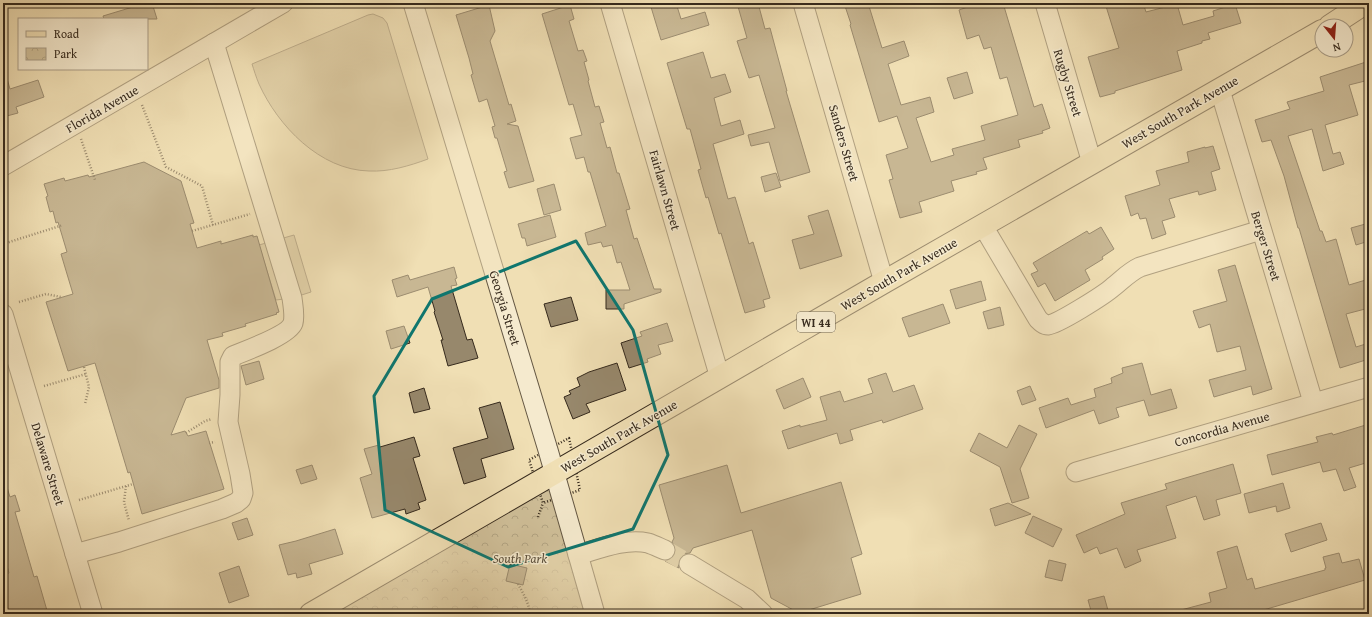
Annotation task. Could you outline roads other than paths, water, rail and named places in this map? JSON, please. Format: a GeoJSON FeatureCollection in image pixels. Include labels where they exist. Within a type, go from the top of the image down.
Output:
{"type":"FeatureCollection","features":[{"type":"Feature","properties":{"kind":"main road"},"geometry":{"type":"LineString","coordinates":[[1343,18],[1366,3]]}},
{"type":"Feature","properties":{"kind":"main road","name":"West South Park Avenue"},"geometry":{"type":"LineString","coordinates":[[311,614],[554,472],[1314,36]]}},
{"type":"Feature","properties":{"kind":"street","name":"Florida Avenue"},"geometry":{"type":"LineString","coordinates":[[3,166],[283,3]]}},
{"type":"Feature","properties":{"kind":"street","name":"Georgia Street"},"geometry":{"type":"LineString","coordinates":[[413,3],[554,472],[595,614]]}},
{"type":"Feature","properties":{"kind":"street","name":"Fairlawn Street"},"geometry":{"type":"LineString","coordinates":[[610,3],[720,378]]}},
{"type":"Feature","properties":{"kind":"street","name":"Sanders Street"},"geometry":{"type":"LineString","coordinates":[[803,3],[884,282]]}},
{"type":"Feature","properties":{"kind":"street","name":"Rugby Street"},"geometry":{"type":"LineString","coordinates":[[1045,3],[1092,163]]}},
{"type":"Feature","properties":{"kind":"street"},"geometry":{"type":"LineString","coordinates":[[75,554],[134,537],[229,506],[241,499],[243,493],[242,482],[230,430],[228,413],[230,395],[230,359],[232,356],[280,335],[290,328],[293,320],[292,298],[214,43]]}},
{"type":"Feature","properties":{"kind":"street","name":"Berger Street"},"geometry":{"type":"LineString","coordinates":[[1220,90],[1313,402]]}},
{"type":"Feature","properties":{"kind":"street"},"geometry":{"type":"LineString","coordinates":[[983,226],[1038,319],[1044,324],[1048,325],[1066,318],[1113,288],[1125,276],[1140,266],[1262,230]]}},
{"type":"Feature","properties":{"kind":"street","name":"Delaware Street"},"geometry":{"type":"LineString","coordinates":[[3,314],[93,614]]}},
{"type":"Feature","properties":{"kind":"street","name":"Concordia Avenue"},"geometry":{"type":"LineString","coordinates":[[1076,472],[1369,387]]}},
{"type":"Feature","properties":{"kind":"street"},"geometry":{"type":"LineString","coordinates":[[578,555],[632,541],[648,543],[665,550]]}},
{"type":"Feature","properties":{"kind":"street"},"geometry":{"type":"LineString","coordinates":[[689,564],[747,599],[763,614]]}},
{"type":"Feature","properties":{"kind":"tunnel"},"geometry":{"type":"LineString","coordinates":[[665,550],[689,564]]}},
{"type":"Feature","properties":{"kind":"park label","name":"South Park"},"geometry":{"type":"Point","coordinates":[520,558]}}]}
